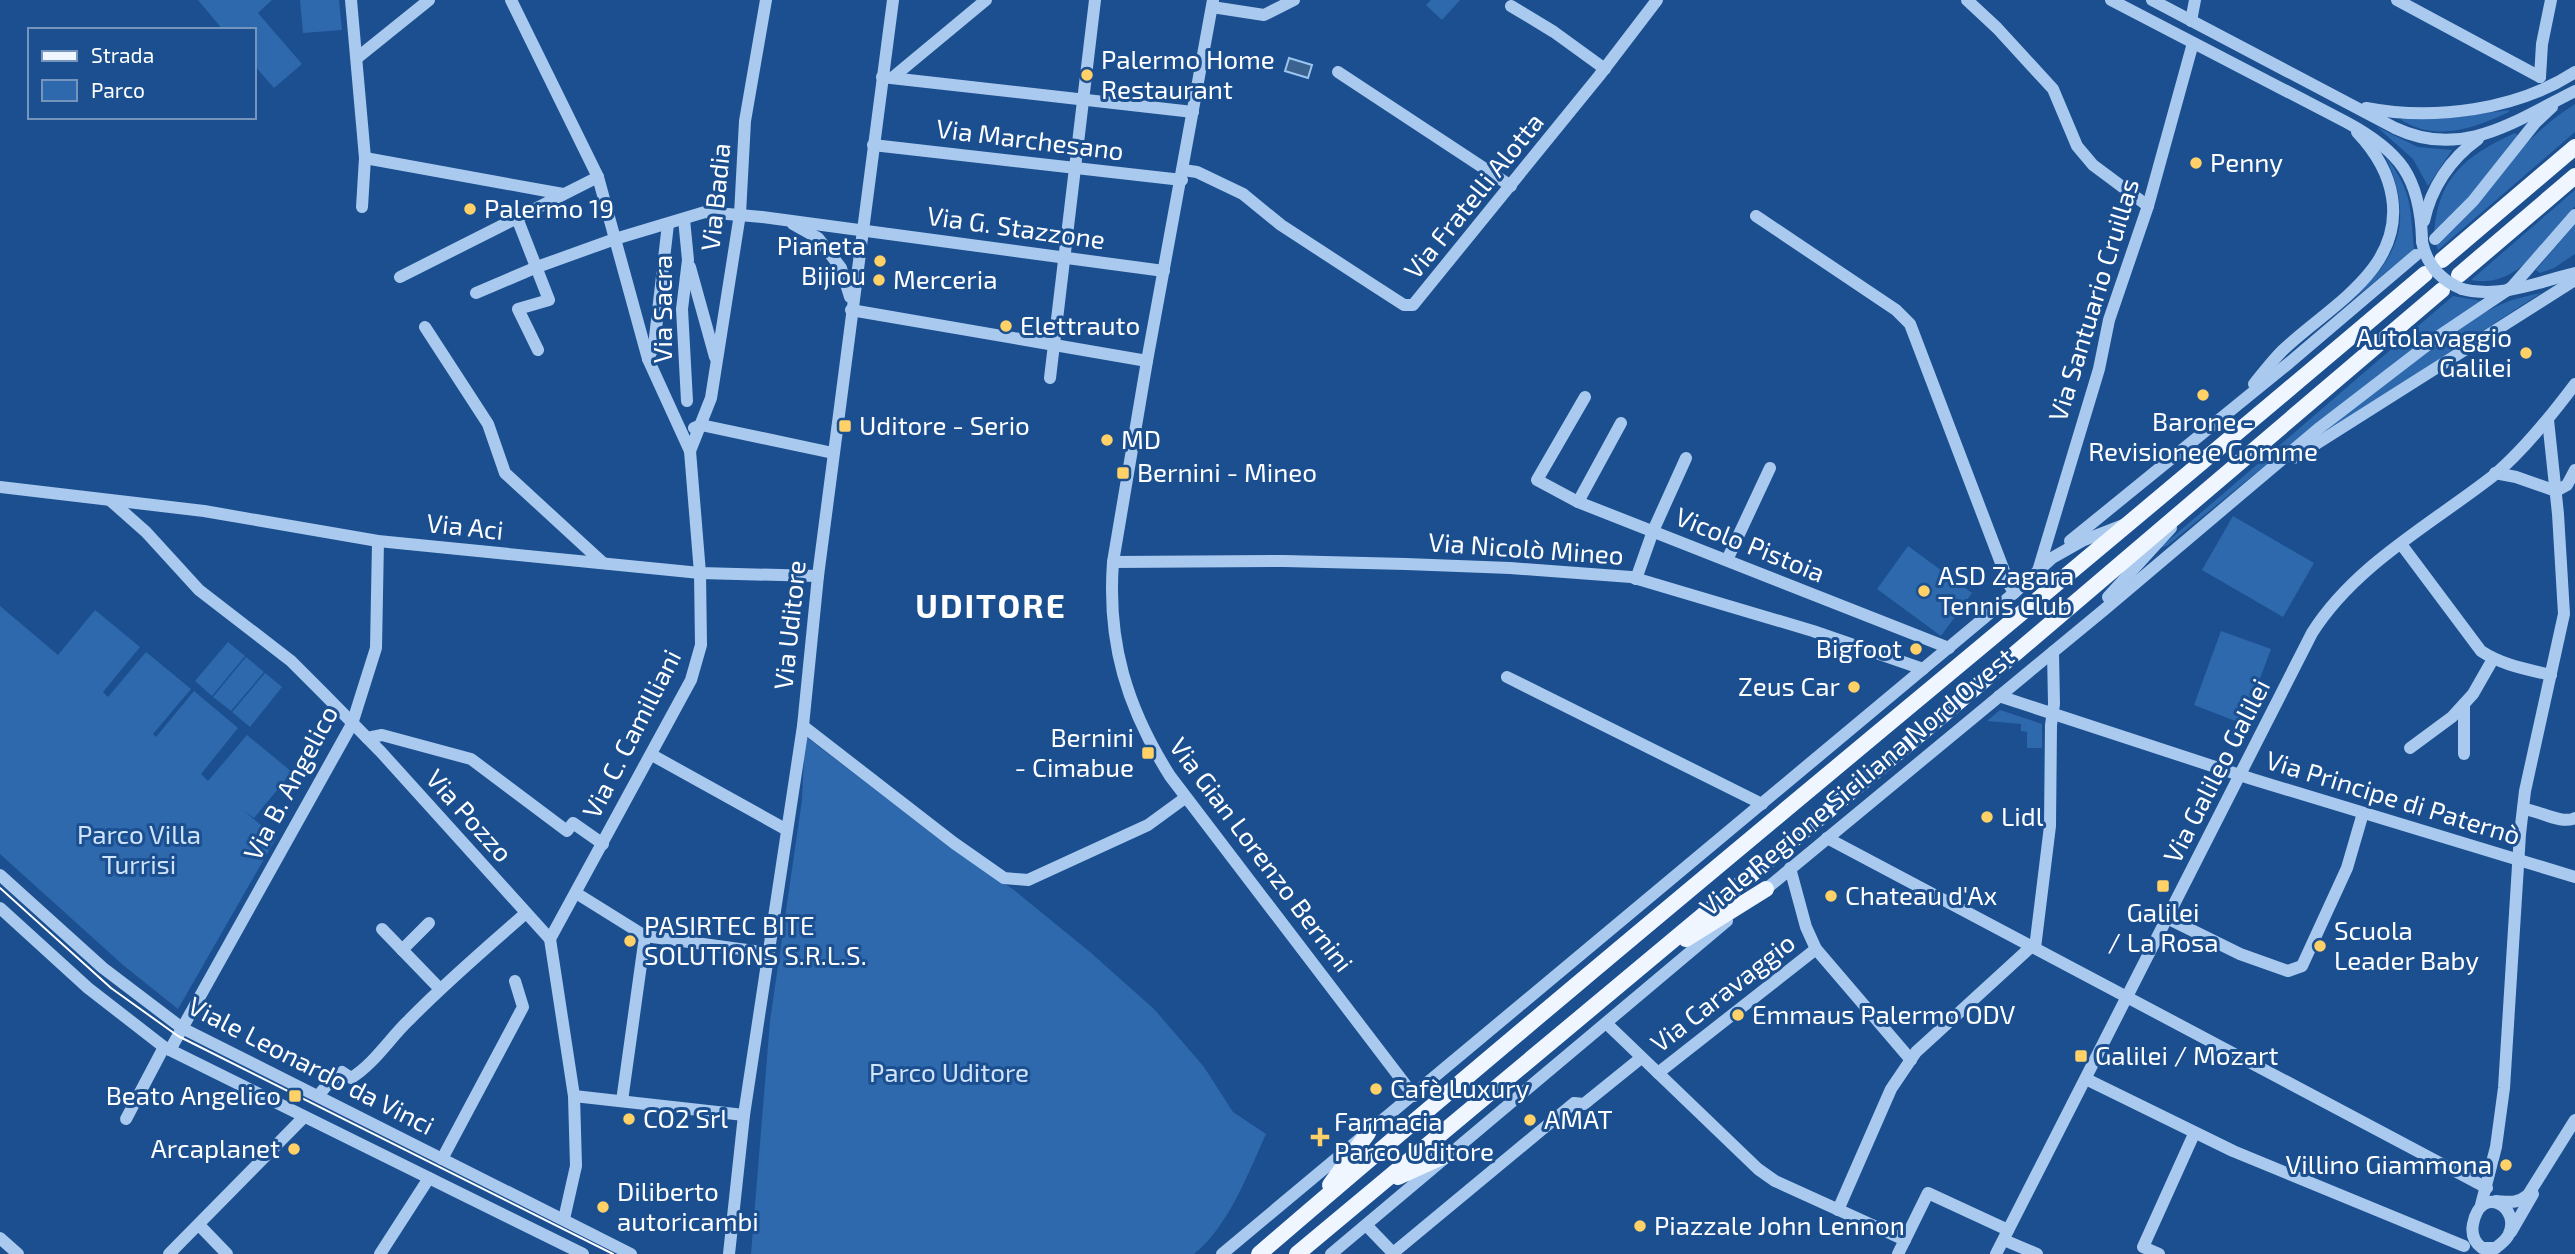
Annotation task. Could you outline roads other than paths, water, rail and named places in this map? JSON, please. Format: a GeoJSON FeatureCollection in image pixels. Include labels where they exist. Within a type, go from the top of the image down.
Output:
{"type":"FeatureCollection","features":[{"type":"Feature","properties":{"kind":"main road"},"geometry":{"type":"LineString","coordinates":[[2442,260],[2575,147]]}},
{"type":"Feature","properties":{"kind":"main road"},"geometry":{"type":"LineString","coordinates":[[2460,282],[2575,176]]}},
{"type":"Feature","properties":{"kind":"main road","name":"Viale Regione Siciliana Nord Ovest"},"geometry":{"type":"LineString","coordinates":[[1259,1254],[1866,743],[2138,519],[2425,274]]}},
{"type":"Feature","properties":{"kind":"main road","name":"Viale Regione Siciliana Nord Ovest"},"geometry":{"type":"LineString","coordinates":[[1297,1254],[1950,709],[2442,290]]}},
{"type":"Feature","properties":{"kind":"main road"},"geometry":{"type":"LineString","coordinates":[[1619,983],[1766,888]]}},
{"type":"Feature","properties":{"kind":"main road"},"geometry":{"type":"LineString","coordinates":[[1315,1206],[1368,1133]]}},
{"type":"Feature","properties":{"kind":"main road"},"geometry":{"type":"LineString","coordinates":[[1380,1185],[1451,1153]]}},
{"type":"Feature","properties":{"kind":"street"},"geometry":{"type":"LineString","coordinates":[[351,0],[365,158],[362,207]]}},
{"type":"Feature","properties":{"kind":"street"},"geometry":{"type":"LineString","coordinates":[[357,58],[429,0]]}},
{"type":"Feature","properties":{"kind":"street"},"geometry":{"type":"LineString","coordinates":[[511,0],[598,177],[648,359],[690,451]]}},
{"type":"Feature","properties":{"kind":"street","name":"Via Badia"},"geometry":{"type":"LineString","coordinates":[[690,451],[711,398],[740,214],[745,121],[766,0]]}},
{"type":"Feature","properties":{"kind":"street","name":"Via Uditore"},"geometry":{"type":"LineString","coordinates":[[729,1254],[744,1115],[803,726],[833,453],[873,145],[887,78],[893,0]]}},
{"type":"Feature","properties":{"kind":"street"},"geometry":{"type":"LineString","coordinates":[[887,78],[986,0]]}},
{"type":"Feature","properties":{"kind":"street"},"geometry":{"type":"LineString","coordinates":[[1050,377],[1095,0]]}},
{"type":"Feature","properties":{"kind":"street"},"geometry":{"type":"LineString","coordinates":[[1212,2],[1264,15],[1294,0]]}},
{"type":"Feature","properties":{"kind":"street","name":"Via Fratelli Alotta"},"geometry":{"type":"LineString","coordinates":[[1182,175],[1197,172],[1243,194],[1281,225],[1407,306],[1416,303],[1605,69],[1657,0]]}},
{"type":"Feature","properties":{"kind":"street"},"geometry":{"type":"LineString","coordinates":[[1967,0],[2015,46],[2053,89],[2077,146],[2093,165],[2148,206]]}},
{"type":"Feature","properties":{"kind":"street"},"geometry":{"type":"LineString","coordinates":[[2111,0],[2346,122],[2382,144],[2409,174],[2426,240]]}},
{"type":"Feature","properties":{"kind":"street"},"geometry":{"type":"LineString","coordinates":[[2152,0],[2405,132],[2426,140],[2457,141],[2484,135]]}},
{"type":"Feature","properties":{"kind":"street"},"geometry":{"type":"LineString","coordinates":[[2191,21],[2195,0]]}},
{"type":"Feature","properties":{"kind":"street"},"geometry":{"type":"LineString","coordinates":[[2397,0],[2543,83]]}},
{"type":"Feature","properties":{"kind":"street"},"geometry":{"type":"LineString","coordinates":[[2543,83],[2542,44],[2551,0]]}},
{"type":"Feature","properties":{"kind":"street","name":"Via Gian Lorenzo Bernini"},"geometry":{"type":"LineString","coordinates":[[1212,2],[1113,562],[1111,590],[1115,647],[1130,700],[1154,751],[1185,797],[1414,1096]]}},
{"type":"Feature","properties":{"kind":"street"},"geometry":{"type":"LineString","coordinates":[[1511,6],[1554,32],[1605,69]]}},
{"type":"Feature","properties":{"kind":"street","name":"Via Santuario Cruillas"},"geometry":{"type":"LineString","coordinates":[[2038,571],[2099,369],[2109,320],[2148,206],[2193,43]]}},
{"type":"Feature","properties":{"kind":"street"},"geometry":{"type":"LineString","coordinates":[[1338,72],[1511,186]]}},
{"type":"Feature","properties":{"kind":"street"},"geometry":{"type":"LineString","coordinates":[[2355,106],[2388,111],[2443,111],[2487,106],[2575,72]]}},
{"type":"Feature","properties":{"kind":"street"},"geometry":{"type":"LineString","coordinates":[[887,78],[1193,112]]}},
{"type":"Feature","properties":{"kind":"street"},"geometry":{"type":"LineString","coordinates":[[2426,240],[2473,201],[2535,123],[2573,92]]}},
{"type":"Feature","properties":{"kind":"street"},"geometry":{"type":"LineString","coordinates":[[2573,92],[2484,135],[2461,152],[2440,180],[2426,211],[2426,240],[2427,258],[2436,273],[2448,283],[2460,282],[2479,293],[2508,290],[2575,273]]}},
{"type":"Feature","properties":{"kind":"street"},"geometry":{"type":"LineString","coordinates":[[2234,407],[2281,351],[2362,282],[2382,256],[2389,241],[2393,212],[2389,183],[2374,153],[2346,122]]}},
{"type":"Feature","properties":{"kind":"street","name":"Via Marchesano"},"geometry":{"type":"LineString","coordinates":[[873,145],[1075,168],[1182,175]]}},
{"type":"Feature","properties":{"kind":"street"},"geometry":{"type":"LineString","coordinates":[[365,158],[564,194]]}},
{"type":"Feature","properties":{"kind":"street"},"geometry":{"type":"LineString","coordinates":[[400,277],[598,177]]}},
{"type":"Feature","properties":{"kind":"street","name":"Via G. Stazzone"},"geometry":{"type":"LineString","coordinates":[[477,293],[537,267],[615,239],[705,212],[740,214],[1164,271]]}},
{"type":"Feature","properties":{"kind":"street","name":"Viale Regione Siciliana Nord Ovest"},"geometry":{"type":"LineString","coordinates":[[1331,1254],[1790,868],[2367,391],[2439,336],[2520,280],[2575,215]]}},
{"type":"Feature","properties":{"kind":"street"},"geometry":{"type":"LineString","coordinates":[[1756,216],[1896,310],[1910,324],[2014,593]]}},
{"type":"Feature","properties":{"kind":"street"},"geometry":{"type":"LineString","coordinates":[[517,218],[549,300],[518,309],[538,350]]}},
{"type":"Feature","properties":{"kind":"street","name":"Via Sacra"},"geometry":{"type":"LineString","coordinates":[[684,219],[688,260],[682,309],[687,401]]}},
{"type":"Feature","properties":{"kind":"street"},"geometry":{"type":"LineString","coordinates":[[786,221],[818,238],[841,268],[852,306],[1147,361]]}},
{"type":"Feature","properties":{"kind":"street"},"geometry":{"type":"LineString","coordinates":[[648,359],[654,346],[668,223]]}},
{"type":"Feature","properties":{"kind":"street"},"geometry":{"type":"LineString","coordinates":[[1222,1254],[2416,255]]}},
{"type":"Feature","properties":{"kind":"street"},"geometry":{"type":"LineString","coordinates":[[688,260],[716,363]]}},
{"type":"Feature","properties":{"kind":"street"},"geometry":{"type":"LineString","coordinates":[[2547,280],[2575,263]]}},
{"type":"Feature","properties":{"kind":"street"},"geometry":{"type":"LineString","coordinates":[[2212,518],[2312,446],[2575,280]]}},
{"type":"Feature","properties":{"kind":"street"},"geometry":{"type":"LineString","coordinates":[[425,327],[488,424],[505,472],[603,563]]}},
{"type":"Feature","properties":{"kind":"street","name":"Via Galileo Galilei"},"geometry":{"type":"LineString","coordinates":[[1996,1254],[2324,614],[2352,583],[2495,474],[2547,420],[2575,384]]}},
{"type":"Feature","properties":{"kind":"street","name":"Vicolo Pistoia"},"geometry":{"type":"LineString","coordinates":[[1585,397],[1537,480],[1578,502],[1949,648]]}},
{"type":"Feature","properties":{"kind":"street"},"geometry":{"type":"LineString","coordinates":[[668,407],[711,398]]}},
{"type":"Feature","properties":{"kind":"street"},"geometry":{"type":"LineString","coordinates":[[2086,1079],[2194,1134],[2462,1250],[2473,1221],[2486,1198],[2498,1139],[2504,1088],[2523,810],[2533,747],[2569,614],[2547,420]]}},
{"type":"Feature","properties":{"kind":"street"},"geometry":{"type":"LineString","coordinates":[[1578,502],[1620,423]]}},
{"type":"Feature","properties":{"kind":"street"},"geometry":{"type":"LineString","coordinates":[[681,434],[701,425],[833,453]]}},
{"type":"Feature","properties":{"kind":"street","name":"Via C. Camilliani"},"geometry":{"type":"LineString","coordinates":[[550,939],[652,755],[698,662],[701,645],[701,573],[690,451]]}},
{"type":"Feature","properties":{"kind":"street"},"geometry":{"type":"LineString","coordinates":[[1636,579],[1653,531],[1686,458]]}},
{"type":"Feature","properties":{"kind":"street"},"geometry":{"type":"LineString","coordinates":[[1727,560],[1770,468]]}},
{"type":"Feature","properties":{"kind":"street"},"geometry":{"type":"LineString","coordinates":[[2495,474],[2516,477],[2556,491],[2567,485],[2575,470]]}},
{"type":"Feature","properties":{"kind":"street","name":"Via Aci"},"geometry":{"type":"LineString","coordinates":[[0,487],[204,511],[378,541],[701,573],[818,576]]}},
{"type":"Feature","properties":{"kind":"street"},"geometry":{"type":"LineString","coordinates":[[2075,634],[2206,491]]}},
{"type":"Feature","properties":{"kind":"street","name":"Via Pozzo"},"geometry":{"type":"LineString","coordinates":[[111,501],[146,533],[199,590],[291,661],[368,738],[550,939]]}},
{"type":"Feature","properties":{"kind":"street"},"geometry":{"type":"LineString","coordinates":[[2052,558],[2082,541],[2138,519]]}},
{"type":"Feature","properties":{"kind":"street","name":"Via B. Angelico"},"geometry":{"type":"LineString","coordinates":[[126,1119],[182,1028],[352,724],[376,648],[378,541]]}},
{"type":"Feature","properties":{"kind":"street"},"geometry":{"type":"LineString","coordinates":[[2401,544],[2481,651],[2493,659],[2551,675]]}},
{"type":"Feature","properties":{"kind":"street","name":"Via Nicolò Mineo"},"geometry":{"type":"LineString","coordinates":[[1113,562],[1284,561],[1482,566],[1636,579],[1802,628],[1923,669]]}},
{"type":"Feature","properties":{"kind":"street"},"geometry":{"type":"LineString","coordinates":[[1838,1210],[1891,1089],[1911,1059],[1925,1042],[2033,947],[2050,826],[2053,652]]}},
{"type":"Feature","properties":{"kind":"street"},"geometry":{"type":"LineString","coordinates":[[2410,748],[2452,717],[2473,694],[2493,659]]}},
{"type":"Feature","properties":{"kind":"street"},"geometry":{"type":"LineString","coordinates":[[1507,677],[1762,804]]}},
{"type":"Feature","properties":{"kind":"street","name":"Via Principe di Paternò"},"geometry":{"type":"LineString","coordinates":[[1999,696],[2240,775],[2575,877]]}},
{"type":"Feature","properties":{"kind":"street"},"geometry":{"type":"LineString","coordinates":[[2463,754],[2464,704]]}},
{"type":"Feature","properties":{"kind":"street"},"geometry":{"type":"LineString","coordinates":[[1866,743],[1880,705]]}},
{"type":"Feature","properties":{"kind":"street"},"geometry":{"type":"LineString","coordinates":[[803,726],[954,843],[1004,878],[1028,880],[1148,825],[1185,797]]}},
{"type":"Feature","properties":{"kind":"street"},"geometry":{"type":"LineString","coordinates":[[368,738],[382,735],[471,759],[568,831],[573,823],[603,844]]}},
{"type":"Feature","properties":{"kind":"street"},"geometry":{"type":"LineString","coordinates":[[652,755],[787,830]]}},
{"type":"Feature","properties":{"kind":"street"},"geometry":{"type":"LineString","coordinates":[[2523,810],[2532,810],[2567,821],[2575,818]]}},
{"type":"Feature","properties":{"kind":"street"},"geometry":{"type":"LineString","coordinates":[[2167,918],[2240,954],[2276,967],[2288,971],[2302,966],[2347,868],[2363,813]]}},
{"type":"Feature","properties":{"kind":"street"},"geometry":{"type":"LineString","coordinates":[[1827,838],[2127,997],[2502,1205],[2509,1213],[2511,1223],[2497,1247]]}},
{"type":"Feature","properties":{"kind":"street"},"geometry":{"type":"LineString","coordinates":[[1790,868],[1806,927],[1816,949],[1911,1059]]}},
{"type":"Feature","properties":{"kind":"street","name":"Viale Leonardo da Vinci"},"geometry":{"type":"LineString","coordinates":[[0,875],[103,968],[182,1028],[631,1254]]}},
{"type":"Feature","properties":{"kind":"street"},"geometry":{"type":"LineString","coordinates":[[576,893],[645,936],[769,953]]}},
{"type":"Feature","properties":{"kind":"street","name":"Viale Leonardo da Vinci"},"geometry":{"type":"LineString","coordinates":[[0,908],[88,988],[167,1049],[429,1178],[556,1248],[583,1254]]}},
{"type":"Feature","properties":{"kind":"street"},"geometry":{"type":"LineString","coordinates":[[318,1096],[342,1072],[351,1077],[362,1071],[394,1034],[440,989],[526,913]]}},
{"type":"Feature","properties":{"kind":"street"},"geometry":{"type":"LineString","coordinates":[[402,950],[429,923]]}},
{"type":"Feature","properties":{"kind":"street"},"geometry":{"type":"LineString","coordinates":[[382,929],[440,989]]}},
{"type":"Feature","properties":{"kind":"street"},"geometry":{"type":"LineString","coordinates":[[622,1101],[645,936]]}},
{"type":"Feature","properties":{"kind":"street"},"geometry":{"type":"LineString","coordinates":[[550,939],[574,1096],[576,1166],[564,1219]]}},
{"type":"Feature","properties":{"kind":"street","name":"Via Caravaggio"},"geometry":{"type":"LineString","coordinates":[[1658,1073],[1816,949]]}},
{"type":"Feature","properties":{"kind":"street"},"geometry":{"type":"LineString","coordinates":[[443,1159],[523,1007],[514,981]]}},
{"type":"Feature","properties":{"kind":"street"},"geometry":{"type":"LineString","coordinates":[[1606,1023],[1758,1169],[1775,1181],[1905,1240]]}},
{"type":"Feature","properties":{"kind":"street"},"geometry":{"type":"LineString","coordinates":[[1366,1224],[1394,1253],[1574,1103],[1584,1104],[1641,1058]]}},
{"type":"Feature","properties":{"kind":"street"},"geometry":{"type":"LineString","coordinates":[[574,1096],[744,1115]]}},
{"type":"Feature","properties":{"kind":"street"},"geometry":{"type":"LineString","coordinates":[[169,1254],[304,1117]]}},
{"type":"Feature","properties":{"kind":"street"},"geometry":{"type":"LineString","coordinates":[[2473,1221],[2472,1233],[2475,1241],[2487,1249],[2497,1247],[2526,1208],[2575,1120]]}},
{"type":"Feature","properties":{"kind":"street"},"geometry":{"type":"LineString","coordinates":[[2159,1254],[2143,1247],[2194,1134]]}},
{"type":"Feature","properties":{"kind":"street"},"geometry":{"type":"LineString","coordinates":[[380,1254],[429,1178]]}},
{"type":"Feature","properties":{"kind":"street"},"geometry":{"type":"LineString","coordinates":[[2486,1198],[2511,1203],[2521,1202],[2539,1181]]}},
{"type":"Feature","properties":{"kind":"street"},"geometry":{"type":"LineString","coordinates":[[1898,1254],[1928,1193],[2037,1254]]}},
{"type":"Feature","properties":{"kind":"street"},"geometry":{"type":"LineString","coordinates":[[199,1225],[227,1254]]}},
{"type":"Feature","properties":{"kind":"street"},"geometry":{"type":"LineString","coordinates":[[0,1238],[18,1254]]}},
{"type":"Feature","properties":{"kind":"tram line"},"geometry":{"type":"LineString","coordinates":[[0,888],[111,988],[178,1036],[613,1254]]}},
{"type":"Feature","properties":{"kind":"place","name":"Palermo Home Restaurant"},"geometry":{"type":"Point","coordinates":[1087,75]}},
{"type":"Feature","properties":{"kind":"place","name":"Penny"},"geometry":{"type":"Point","coordinates":[2196,163]}},
{"type":"Feature","properties":{"kind":"place","name":"Palermo 19"},"geometry":{"type":"Point","coordinates":[470,209]}},
{"type":"Feature","properties":{"kind":"place","name":"Pianeta Bijiou"},"geometry":{"type":"Point","coordinates":[880,261]}},
{"type":"Feature","properties":{"kind":"place","name":"Merceria"},"geometry":{"type":"Point","coordinates":[879,280]}},
{"type":"Feature","properties":{"kind":"place","name":"Elettrauto"},"geometry":{"type":"Point","coordinates":[1006,326]}},
{"type":"Feature","properties":{"kind":"place","name":"Autolavaggio Galilei"},"geometry":{"type":"Point","coordinates":[2526,353]}},
{"type":"Feature","properties":{"kind":"place","name":"Barone - Revisione e Gomme"},"geometry":{"type":"Point","coordinates":[2203,395]}},
{"type":"Feature","properties":{"kind":"place","name":"Uditore - Serio"},"geometry":{"type":"Point","coordinates":[845,426]}},
{"type":"Feature","properties":{"kind":"place","name":"MD"},"geometry":{"type":"Point","coordinates":[1107,440]}},
{"type":"Feature","properties":{"kind":"place","name":"Bernini - Mineo"},"geometry":{"type":"Point","coordinates":[1123,473]}},
{"type":"Feature","properties":{"kind":"place","name":"ASD Zagara Tennis Club"},"geometry":{"type":"Point","coordinates":[1924,591]}},
{"type":"Feature","properties":{"kind":"place","name":"Bigfoot"},"geometry":{"type":"Point","coordinates":[1916,649]}},
{"type":"Feature","properties":{"kind":"place","name":"Zeus Car"},"geometry":{"type":"Point","coordinates":[1854,687]}},
{"type":"Feature","properties":{"kind":"place","name":"Bernini - Cimabue"},"geometry":{"type":"Point","coordinates":[1148,753]}},
{"type":"Feature","properties":{"kind":"place","name":"Lidl"},"geometry":{"type":"Point","coordinates":[1987,817]}},
{"type":"Feature","properties":{"kind":"place","name":"Galilei / La Rosa"},"geometry":{"type":"Point","coordinates":[2163,886]}},
{"type":"Feature","properties":{"kind":"place","name":"Chateau d'Ax"},"geometry":{"type":"Point","coordinates":[1831,896]}},
{"type":"Feature","properties":{"kind":"place","name":"PASIRTEC BITE SOLUTIONS S.R.L.S."},"geometry":{"type":"Point","coordinates":[630,941]}},
{"type":"Feature","properties":{"kind":"place","name":"Scuola Leader Baby"},"geometry":{"type":"Point","coordinates":[2320,946]}},
{"type":"Feature","properties":{"kind":"place","name":"Emmaus Palermo ODV"},"geometry":{"type":"Point","coordinates":[1738,1015]}},
{"type":"Feature","properties":{"kind":"place","name":"Galilei / Mozart"},"geometry":{"type":"Point","coordinates":[2081,1056]}},
{"type":"Feature","properties":{"kind":"place","name":"Cafè Luxury"},"geometry":{"type":"Point","coordinates":[1376,1089]}},
{"type":"Feature","properties":{"kind":"place","name":"Beato Angelico"},"geometry":{"type":"Point","coordinates":[295,1096]}},
{"type":"Feature","properties":{"kind":"place","name":"CO2 Srl"},"geometry":{"type":"Point","coordinates":[629,1119]}},
{"type":"Feature","properties":{"kind":"place","name":"AMAT"},"geometry":{"type":"Point","coordinates":[1530,1120]}},
{"type":"Feature","properties":{"kind":"place","name":"Farmacia Parco Uditore"},"geometry":{"type":"Point","coordinates":[1320,1137]}},
{"type":"Feature","properties":{"kind":"place","name":"Arcaplanet"},"geometry":{"type":"Point","coordinates":[294,1149]}},
{"type":"Feature","properties":{"kind":"place","name":"Villino Giammona"},"geometry":{"type":"Point","coordinates":[2506,1165]}},
{"type":"Feature","properties":{"kind":"place","name":"Diliberto autoricambi"},"geometry":{"type":"Point","coordinates":[603,1207]}},
{"type":"Feature","properties":{"kind":"place","name":"Piazzale John Lennon"},"geometry":{"type":"Point","coordinates":[1640,1226]}},
{"type":"Feature","properties":{"kind":"district","name":"UDITORE"},"geometry":{"type":"Point","coordinates":[991,606]}},
{"type":"Feature","properties":{"kind":"park label","name":"Parco Villa Turrisi"},"geometry":{"type":"Point","coordinates":[139,850]}},
{"type":"Feature","properties":{"kind":"park label","name":"Parco Uditore"},"geometry":{"type":"Point","coordinates":[949,1073]}}]}
